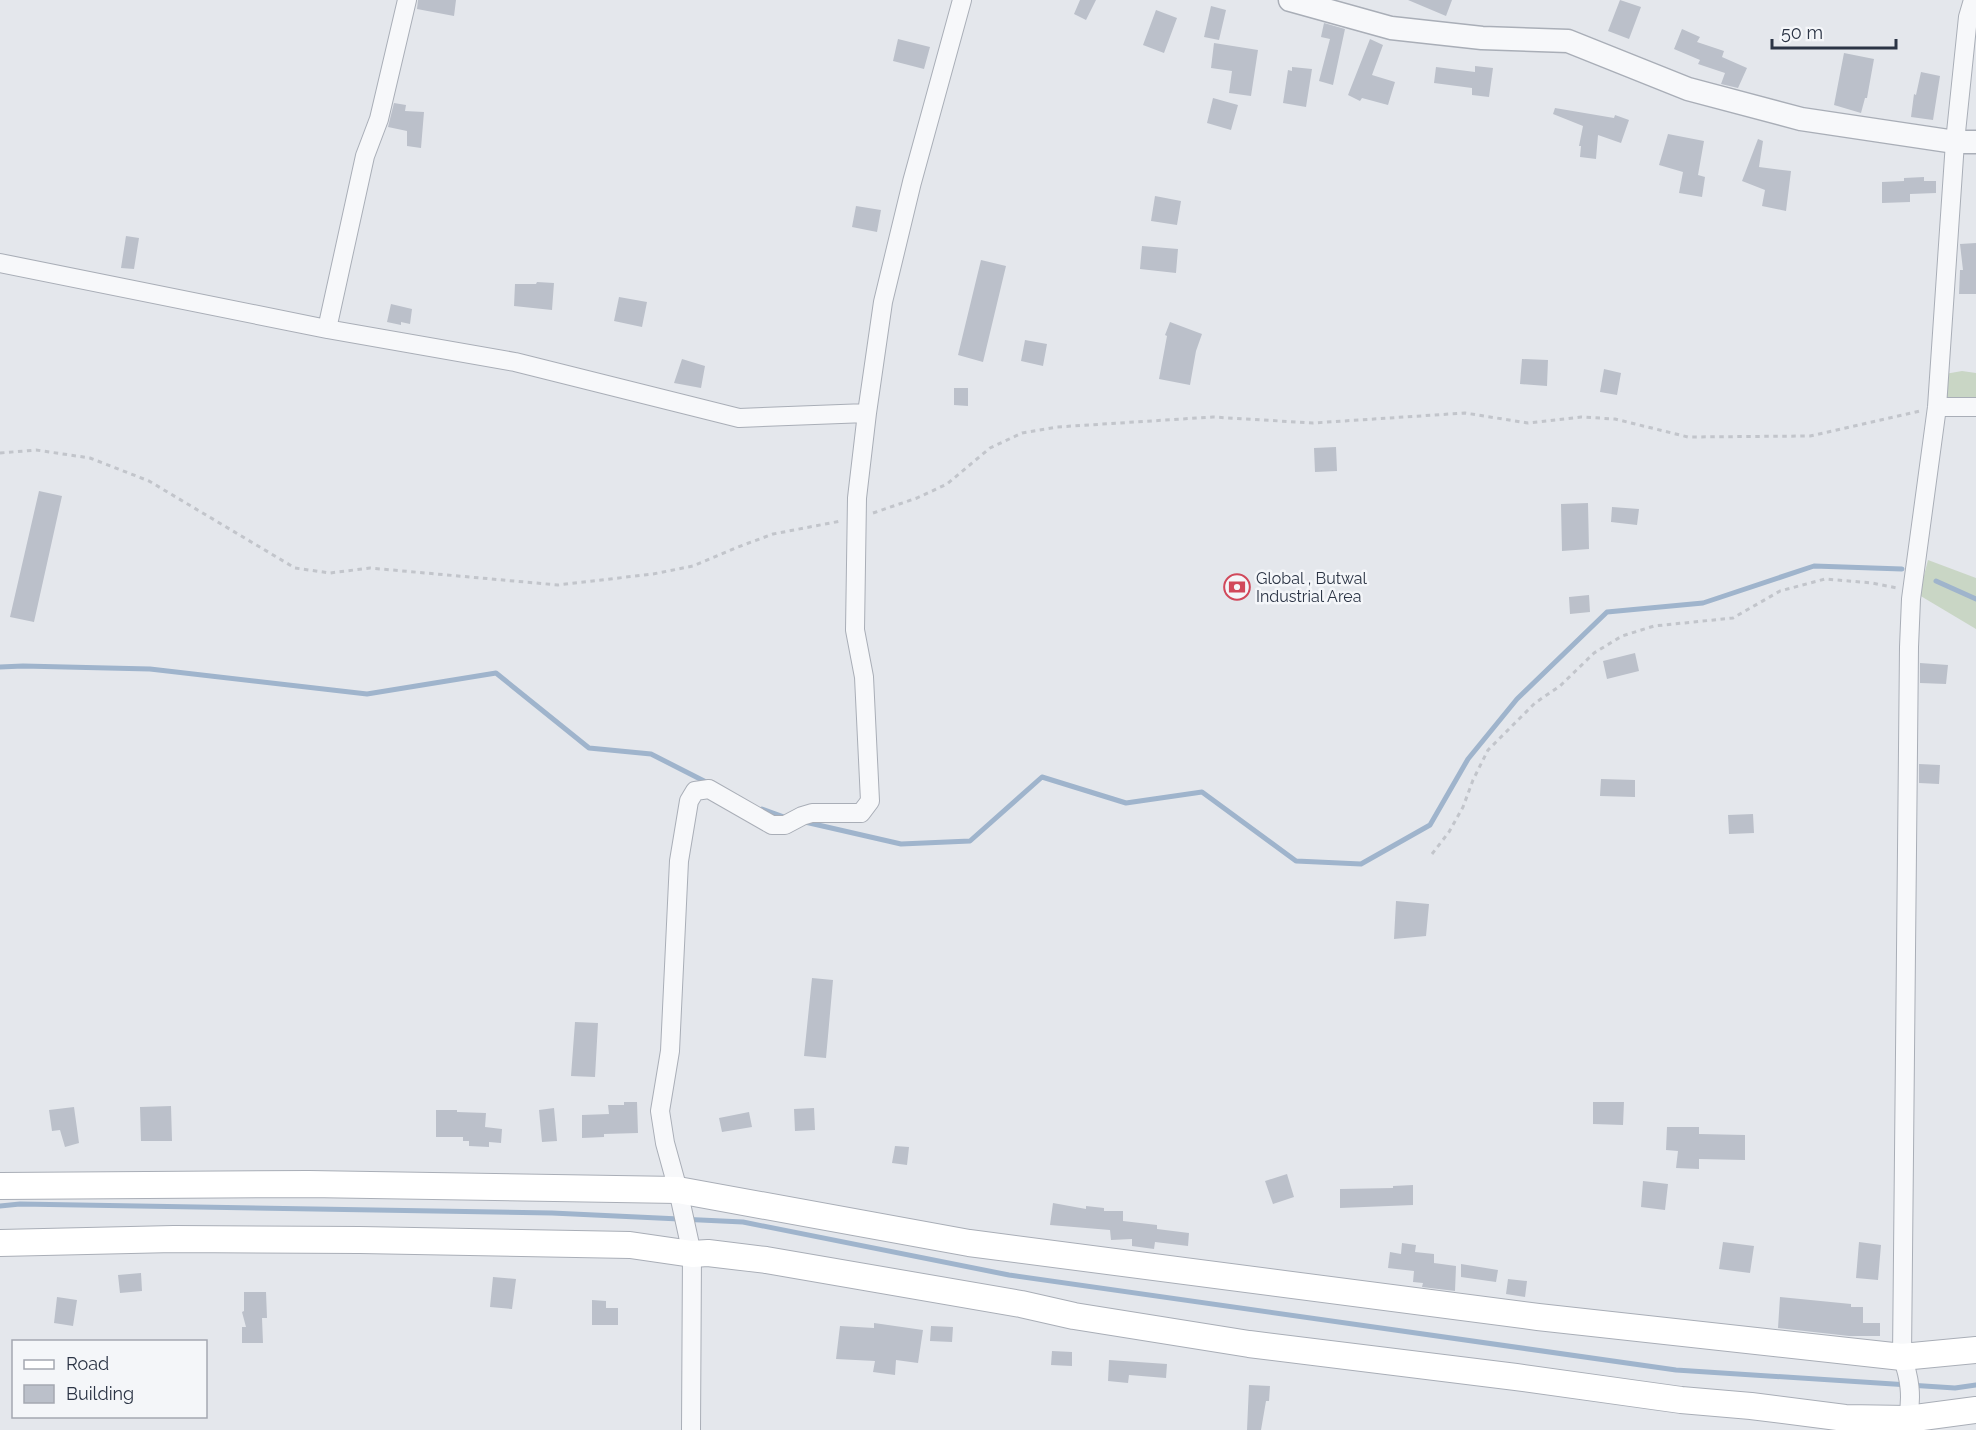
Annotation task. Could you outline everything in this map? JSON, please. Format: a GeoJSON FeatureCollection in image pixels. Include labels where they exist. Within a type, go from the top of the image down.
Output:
{"type":"FeatureCollection","features":[{"type":"Feature","properties":{"kind":"main road"},"geometry":{"type":"LineString","coordinates":[[0,1186],[309,1184],[679,1197],[981,1244],[1905,1366],[1976,1350]]}},
{"type":"Feature","properties":{"kind":"main road"},"geometry":{"type":"LineString","coordinates":[[0,1243],[174,1239],[630,1245],[692,1254],[708,1253],[766,1260],[1074,1316],[1249,1344],[1681,1400],[1845,1418],[1910,1410],[1975,1412]]}},
{"type":"Feature","properties":{"kind":"street"},"geometry":{"type":"LineString","coordinates":[[327,329],[365,156],[379,119],[407,0]]}},
{"type":"Feature","properties":{"kind":"street"},"geometry":{"type":"LineString","coordinates":[[691,1430],[692,1254],[665,1143],[660,1111],[670,1051],[679,861],[689,801],[695,791],[709,789],[772,825],[784,825],[812,813],[861,813],[870,801],[864,677],[855,630],[857,498],[883,302],[912,182],[962,0]]}},
{"type":"Feature","properties":{"kind":"street"},"geometry":{"type":"LineString","coordinates":[[1290,0],[1391,28],[1482,38],[1568,41],[1688,89],[1801,119],[1966,142]]}},
{"type":"Feature","properties":{"kind":"street"},"geometry":{"type":"LineString","coordinates":[[1910,1410],[1905,1366],[1911,599],[1937,407],[1966,142],[1968,17],[1973,0]]}},
{"type":"Feature","properties":{"kind":"street"},"geometry":{"type":"LineString","coordinates":[[0,263],[327,329],[515,362],[739,418],[867,413]]}},
{"type":"Feature","properties":{"kind":"street"},"geometry":{"type":"LineString","coordinates":[[1937,407],[1976,406]]}},
{"type":"Feature","properties":{"kind":"path"},"geometry":{"type":"LineString","coordinates":[[0,453],[36,450],[90,458],[149,481],[295,568],[330,573],[370,568],[558,585],[653,574],[693,566],[738,546],[773,534],[857,518],[917,498],[947,484],[990,448],[1022,433],[1057,427],[1213,417],[1313,423],[1465,413],[1528,423],[1581,417],[1615,419],[1688,436],[1810,436],[1937,407]]}},
{"type":"Feature","properties":{"kind":"path"},"geometry":{"type":"LineString","coordinates":[[1432,854],[1449,832],[1463,807],[1488,750],[1535,703],[1560,686],[1594,653],[1622,636],[1654,626],[1733,618],[1780,591],[1826,579],[1889,585],[1905,590],[1911,599]]}},
{"type":"Feature","properties":{"kind":"green space"},"geometry":{"type":"Polygon","coordinates":[[[1962,371],[1976,373],[1976,402],[1943,402],[1945,374],[1962,371]]]}},
{"type":"Feature","properties":{"kind":"green space"},"geometry":{"type":"Polygon","coordinates":[[[1928,560],[1976,578],[1976,629],[1919,595],[1928,560]]]}},
{"type":"Feature","properties":{"kind":"building"},"geometry":{"type":"Polygon","coordinates":[[[418,0],[456,0],[454,16],[417,9],[418,0]]]}},
{"type":"Feature","properties":{"kind":"building"},"geometry":{"type":"Polygon","coordinates":[[[1080,0],[1096,0],[1086,20],[1074,14],[1080,0]]]}},
{"type":"Feature","properties":{"kind":"building"},"geometry":{"type":"Polygon","coordinates":[[[1408,0],[1452,0],[1446,16],[1408,0]]]}},
{"type":"Feature","properties":{"kind":"building"},"geometry":{"type":"Polygon","coordinates":[[[1620,0],[1641,7],[1629,39],[1608,31],[1620,0]]]}},
{"type":"Feature","properties":{"kind":"building"},"geometry":{"type":"Polygon","coordinates":[[[1211,6],[1226,10],[1219,40],[1204,37],[1211,6]]]}},
{"type":"Feature","properties":{"kind":"building"},"geometry":{"type":"Polygon","coordinates":[[[1156,10],[1177,18],[1164,53],[1143,45],[1156,10]]]}},
{"type":"Feature","properties":{"kind":"building"},"geometry":{"type":"Polygon","coordinates":[[[1324,23],[1345,29],[1333,85],[1319,81],[1330,39],[1321,37],[1324,23]]]}},
{"type":"Feature","properties":{"kind":"building"},"geometry":{"type":"Polygon","coordinates":[[[1682,29],[1700,37],[1697,42],[1724,51],[1722,57],[1747,68],[1738,88],[1721,84],[1725,73],[1698,64],[1700,60],[1674,49],[1682,29]]]}},
{"type":"Feature","properties":{"kind":"building"},"geometry":{"type":"Polygon","coordinates":[[[898,39],[930,47],[924,69],[893,61],[898,39]]]}},
{"type":"Feature","properties":{"kind":"building"},"geometry":{"type":"Polygon","coordinates":[[[1370,39],[1383,45],[1372,75],[1395,82],[1388,105],[1362,98],[1360,101],[1348,95],[1370,39]]]}},
{"type":"Feature","properties":{"kind":"building"},"geometry":{"type":"Polygon","coordinates":[[[1214,43],[1258,50],[1251,96],[1229,93],[1232,71],[1211,68],[1214,43]]]}},
{"type":"Feature","properties":{"kind":"building"},"geometry":{"type":"Polygon","coordinates":[[[1844,53],[1874,59],[1867,98],[1865,98],[1861,113],[1834,105],[1844,53]]]}},
{"type":"Feature","properties":{"kind":"building"},"geometry":{"type":"Polygon","coordinates":[[[1475,66],[1493,68],[1489,97],[1472,95],[1472,88],[1434,83],[1436,67],[1475,72],[1475,66]]]}},
{"type":"Feature","properties":{"kind":"building"},"geometry":{"type":"Polygon","coordinates":[[[1292,67],[1312,69],[1306,107],[1283,103],[1288,70],[1292,71],[1292,67]]]}},
{"type":"Feature","properties":{"kind":"building"},"geometry":{"type":"Polygon","coordinates":[[[1921,72],[1940,76],[1933,120],[1911,117],[1914,94],[1916,95],[1921,72]]]}},
{"type":"Feature","properties":{"kind":"building"},"geometry":{"type":"Polygon","coordinates":[[[1213,98],[1238,105],[1231,130],[1207,123],[1213,98]]]}},
{"type":"Feature","properties":{"kind":"building"},"geometry":{"type":"Polygon","coordinates":[[[394,103],[406,105],[405,111],[424,112],[421,148],[407,146],[407,131],[388,127],[394,103]]]}},
{"type":"Feature","properties":{"kind":"building"},"geometry":{"type":"Polygon","coordinates":[[[1555,108],[1614,118],[1615,115],[1629,120],[1621,143],[1598,135],[1596,159],[1580,157],[1581,146],[1579,146],[1583,126],[1553,114],[1555,108]]]}},
{"type":"Feature","properties":{"kind":"building"},"geometry":{"type":"Polygon","coordinates":[[[1668,134],[1704,141],[1698,175],[1705,177],[1702,197],[1679,193],[1683,172],[1659,165],[1668,134]]]}},
{"type":"Feature","properties":{"kind":"building"},"geometry":{"type":"Polygon","coordinates":[[[1758,139],[1763,141],[1759,167],[1791,171],[1786,211],[1762,206],[1765,190],[1742,181],[1758,139]]]}},
{"type":"Feature","properties":{"kind":"building"},"geometry":{"type":"Polygon","coordinates":[[[1924,177],[1924,181],[1936,181],[1936,193],[1910,194],[1910,202],[1882,203],[1882,182],[1924,177]]]}},
{"type":"Feature","properties":{"kind":"building"},"geometry":{"type":"Polygon","coordinates":[[[1155,196],[1181,201],[1177,225],[1151,221],[1155,196]]]}},
{"type":"Feature","properties":{"kind":"building"},"geometry":{"type":"Polygon","coordinates":[[[856,206],[881,210],[877,232],[852,227],[856,206]]]}},
{"type":"Feature","properties":{"kind":"building"},"geometry":{"type":"Polygon","coordinates":[[[126,236],[139,238],[134,269],[121,268],[126,236]]]}},
{"type":"Feature","properties":{"kind":"building"},"geometry":{"type":"Polygon","coordinates":[[[1976,243],[1976,294],[1959,294],[1960,270],[1963,270],[1960,244],[1976,243]]]}},
{"type":"Feature","properties":{"kind":"building"},"geometry":{"type":"Polygon","coordinates":[[[1142,246],[1178,249],[1176,273],[1140,269],[1142,246]]]}},
{"type":"Feature","properties":{"kind":"building"},"geometry":{"type":"Polygon","coordinates":[[[981,260],[1006,266],[983,362],[958,355],[981,260]]]}},
{"type":"Feature","properties":{"kind":"building"},"geometry":{"type":"Polygon","coordinates":[[[537,282],[554,283],[552,310],[514,306],[515,284],[536,284],[537,282]]]}},
{"type":"Feature","properties":{"kind":"building"},"geometry":{"type":"Polygon","coordinates":[[[619,297],[647,302],[642,327],[614,321],[619,297]]]}},
{"type":"Feature","properties":{"kind":"building"},"geometry":{"type":"Polygon","coordinates":[[[391,304],[412,309],[410,324],[387,322],[391,304]]]}},
{"type":"Feature","properties":{"kind":"building"},"geometry":{"type":"Polygon","coordinates":[[[1170,322],[1202,334],[1196,351],[1190,385],[1159,379],[1167,336],[1165,335],[1170,322]]]}},
{"type":"Feature","properties":{"kind":"building"},"geometry":{"type":"Polygon","coordinates":[[[1025,340],[1047,344],[1043,366],[1021,361],[1025,340]]]}},
{"type":"Feature","properties":{"kind":"building"},"geometry":{"type":"Polygon","coordinates":[[[682,359],[705,366],[701,388],[674,383],[682,359]]]}},
{"type":"Feature","properties":{"kind":"building"},"geometry":{"type":"Polygon","coordinates":[[[1522,359],[1548,360],[1547,386],[1520,384],[1522,359]]]}},
{"type":"Feature","properties":{"kind":"building"},"geometry":{"type":"Polygon","coordinates":[[[1604,369],[1621,373],[1617,395],[1600,392],[1604,369]]]}},
{"type":"Feature","properties":{"kind":"building"},"geometry":{"type":"Polygon","coordinates":[[[954,388],[968,388],[968,406],[954,405],[954,388]]]}},
{"type":"Feature","properties":{"kind":"building"},"geometry":{"type":"Polygon","coordinates":[[[1336,447],[1337,471],[1315,472],[1314,448],[1336,447]]]}},
{"type":"Feature","properties":{"kind":"building"},"geometry":{"type":"Polygon","coordinates":[[[39,491],[62,496],[34,622],[10,617],[39,491]]]}},
{"type":"Feature","properties":{"kind":"building"},"geometry":{"type":"Polygon","coordinates":[[[1588,503],[1589,549],[1562,551],[1561,504],[1588,503]]]}},
{"type":"Feature","properties":{"kind":"building"},"geometry":{"type":"Polygon","coordinates":[[[1612,507],[1639,509],[1637,525],[1611,522],[1612,507]]]}},
{"type":"Feature","properties":{"kind":"building"},"geometry":{"type":"Polygon","coordinates":[[[1589,595],[1590,612],[1570,614],[1569,597],[1589,595]]]}},
{"type":"Feature","properties":{"kind":"building"},"geometry":{"type":"Polygon","coordinates":[[[1635,653],[1639,671],[1607,679],[1603,661],[1635,653]]]}},
{"type":"Feature","properties":{"kind":"building"},"geometry":{"type":"Polygon","coordinates":[[[1920,663],[1948,665],[1946,684],[1920,683],[1920,663]]]}},
{"type":"Feature","properties":{"kind":"building"},"geometry":{"type":"Polygon","coordinates":[[[1919,764],[1940,765],[1939,784],[1919,783],[1919,764]]]}},
{"type":"Feature","properties":{"kind":"building"},"geometry":{"type":"Polygon","coordinates":[[[1601,779],[1635,780],[1635,797],[1600,796],[1601,779]]]}},
{"type":"Feature","properties":{"kind":"building"},"geometry":{"type":"Polygon","coordinates":[[[1753,814],[1754,833],[1729,834],[1728,815],[1753,814]]]}},
{"type":"Feature","properties":{"kind":"building"},"geometry":{"type":"Polygon","coordinates":[[[1396,901],[1429,904],[1426,936],[1394,939],[1396,901]]]}},
{"type":"Feature","properties":{"kind":"building"},"geometry":{"type":"Polygon","coordinates":[[[812,978],[833,980],[826,1058],[804,1056],[812,978]]]}},
{"type":"Feature","properties":{"kind":"building"},"geometry":{"type":"Polygon","coordinates":[[[575,1022],[598,1023],[595,1077],[571,1076],[575,1022]]]}},
{"type":"Feature","properties":{"kind":"building"},"geometry":{"type":"Polygon","coordinates":[[[624,1102],[637,1102],[638,1133],[604,1134],[604,1137],[582,1138],[582,1115],[609,1114],[608,1105],[624,1105],[624,1102]]]}},
{"type":"Feature","properties":{"kind":"building"},"geometry":{"type":"Polygon","coordinates":[[[1593,1102],[1624,1102],[1623,1125],[1593,1124],[1593,1102]]]}},
{"type":"Feature","properties":{"kind":"building"},"geometry":{"type":"Polygon","coordinates":[[[171,1106],[172,1141],[141,1141],[140,1107],[171,1106]]]}},
{"type":"Feature","properties":{"kind":"building"},"geometry":{"type":"Polygon","coordinates":[[[74,1107],[79,1143],[65,1147],[60,1130],[52,1131],[49,1110],[74,1107]]]}},
{"type":"Feature","properties":{"kind":"building"},"geometry":{"type":"Polygon","coordinates":[[[554,1108],[557,1141],[542,1142],[539,1110],[554,1108]]]}},
{"type":"Feature","properties":{"kind":"building"},"geometry":{"type":"Polygon","coordinates":[[[814,1108],[815,1130],[795,1131],[794,1109],[814,1108]]]}},
{"type":"Feature","properties":{"kind":"building"},"geometry":{"type":"Polygon","coordinates":[[[436,1110],[486,1113],[485,1127],[502,1129],[501,1143],[489,1142],[489,1147],[469,1146],[469,1141],[463,1141],[463,1137],[436,1137],[436,1110]]]}},
{"type":"Feature","properties":{"kind":"building"},"geometry":{"type":"Polygon","coordinates":[[[749,1112],[752,1127],[722,1132],[719,1118],[749,1112]]]}},
{"type":"Feature","properties":{"kind":"building"},"geometry":{"type":"Polygon","coordinates":[[[1667,1127],[1699,1127],[1699,1134],[1745,1135],[1745,1160],[1699,1159],[1699,1169],[1676,1168],[1678,1151],[1666,1150],[1667,1127]]]}},
{"type":"Feature","properties":{"kind":"building"},"geometry":{"type":"Polygon","coordinates":[[[895,1146],[909,1147],[907,1165],[892,1163],[895,1146]]]}},
{"type":"Feature","properties":{"kind":"building"},"geometry":{"type":"Polygon","coordinates":[[[1287,1174],[1294,1197],[1273,1204],[1265,1181],[1287,1174]]]}},
{"type":"Feature","properties":{"kind":"building"},"geometry":{"type":"Polygon","coordinates":[[[1643,1181],[1668,1184],[1665,1210],[1641,1207],[1643,1181]]]}},
{"type":"Feature","properties":{"kind":"building"},"geometry":{"type":"Polygon","coordinates":[[[1413,1185],[1413,1205],[1340,1208],[1340,1189],[1393,1188],[1393,1186],[1413,1185]]]}},
{"type":"Feature","properties":{"kind":"building"},"geometry":{"type":"Polygon","coordinates":[[[1053,1203],[1086,1209],[1086,1206],[1104,1208],[1104,1211],[1123,1211],[1123,1221],[1157,1225],[1157,1229],[1189,1233],[1188,1246],[1155,1242],[1154,1249],[1132,1246],[1132,1239],[1111,1240],[1110,1230],[1050,1225],[1053,1203]]]}},
{"type":"Feature","properties":{"kind":"building"},"geometry":{"type":"Polygon","coordinates":[[[1723,1242],[1754,1246],[1750,1273],[1719,1269],[1723,1242]]]}},
{"type":"Feature","properties":{"kind":"building"},"geometry":{"type":"Polygon","coordinates":[[[1859,1242],[1881,1245],[1878,1280],[1856,1278],[1859,1242]]]}},
{"type":"Feature","properties":{"kind":"building"},"geometry":{"type":"Polygon","coordinates":[[[1402,1243],[1416,1245],[1415,1252],[1434,1254],[1434,1263],[1456,1266],[1455,1291],[1422,1287],[1423,1283],[1413,1282],[1414,1271],[1388,1268],[1390,1252],[1401,1254],[1402,1243]]]}},
{"type":"Feature","properties":{"kind":"building"},"geometry":{"type":"Polygon","coordinates":[[[1461,1264],[1498,1270],[1496,1282],[1461,1277],[1461,1264]]]}},
{"type":"Feature","properties":{"kind":"building"},"geometry":{"type":"Polygon","coordinates":[[[141,1273],[142,1291],[120,1293],[118,1275],[141,1273]]]}},
{"type":"Feature","properties":{"kind":"building"},"geometry":{"type":"Polygon","coordinates":[[[493,1277],[516,1279],[512,1309],[490,1307],[493,1277]]]}},
{"type":"Feature","properties":{"kind":"building"},"geometry":{"type":"Polygon","coordinates":[[[1508,1279],[1527,1281],[1525,1297],[1506,1294],[1508,1279]]]}},
{"type":"Feature","properties":{"kind":"building"},"geometry":{"type":"Polygon","coordinates":[[[244,1292],[266,1292],[267,1318],[262,1318],[263,1343],[242,1343],[242,1327],[246,1327],[242,1312],[244,1311],[244,1292]]]}},
{"type":"Feature","properties":{"kind":"building"},"geometry":{"type":"Polygon","coordinates":[[[57,1297],[77,1300],[73,1326],[54,1323],[57,1297]]]}},
{"type":"Feature","properties":{"kind":"building"},"geometry":{"type":"Polygon","coordinates":[[[1780,1297],[1863,1307],[1863,1323],[1880,1323],[1880,1336],[1849,1336],[1778,1328],[1780,1297]]]}},
{"type":"Feature","properties":{"kind":"building"},"geometry":{"type":"Polygon","coordinates":[[[592,1300],[606,1301],[606,1308],[618,1308],[618,1325],[592,1325],[592,1300]]]}},
{"type":"Feature","properties":{"kind":"building"},"geometry":{"type":"Polygon","coordinates":[[[874,1323],[923,1330],[918,1363],[896,1360],[895,1375],[873,1372],[875,1361],[836,1359],[840,1326],[874,1328],[874,1323]]]}},
{"type":"Feature","properties":{"kind":"building"},"geometry":{"type":"Polygon","coordinates":[[[931,1326],[953,1327],[952,1342],[930,1341],[931,1326]]]}},
{"type":"Feature","properties":{"kind":"building"},"geometry":{"type":"Polygon","coordinates":[[[1052,1351],[1072,1352],[1072,1366],[1051,1365],[1052,1351]]]}},
{"type":"Feature","properties":{"kind":"building"},"geometry":{"type":"Polygon","coordinates":[[[1109,1360],[1167,1364],[1166,1378],[1129,1375],[1128,1383],[1108,1381],[1109,1360]]]}},
{"type":"Feature","properties":{"kind":"building"},"geometry":{"type":"Polygon","coordinates":[[[1249,1385],[1270,1386],[1269,1401],[1266,1401],[1261,1430],[1247,1430],[1249,1385]]]}},
{"type":"Feature","properties":{"kind":"waterway"},"geometry":{"type":"LineString","coordinates":[[805,822],[901,844],[970,841],[1042,777],[1126,803],[1202,792],[1296,861],[1361,864],[1430,825],[1468,759],[1517,699],[1607,612],[1703,603],[1814,566],[1902,569]]}},
{"type":"Feature","properties":{"kind":"waterway"},"geometry":{"type":"LineString","coordinates":[[1936,581],[1976,599]]}},
{"type":"Feature","properties":{"kind":"waterway"},"geometry":{"type":"LineString","coordinates":[[0,667],[150,669],[367,694],[496,673],[589,748],[651,754],[708,783]]}},
{"type":"Feature","properties":{"kind":"waterway"},"geometry":{"type":"LineString","coordinates":[[762,809],[784,817]]}},
{"type":"Feature","properties":{"kind":"waterway"},"geometry":{"type":"LineString","coordinates":[[0,1206],[20,1204],[552,1213],[743,1222],[1009,1275],[1676,1370],[1955,1388],[1976,1385]]}},
{"type":"Feature","properties":{"kind":"place","name":"Global , Butwal Industrial Area"},"geometry":{"type":"Point","coordinates":[1237,587]}}]}
